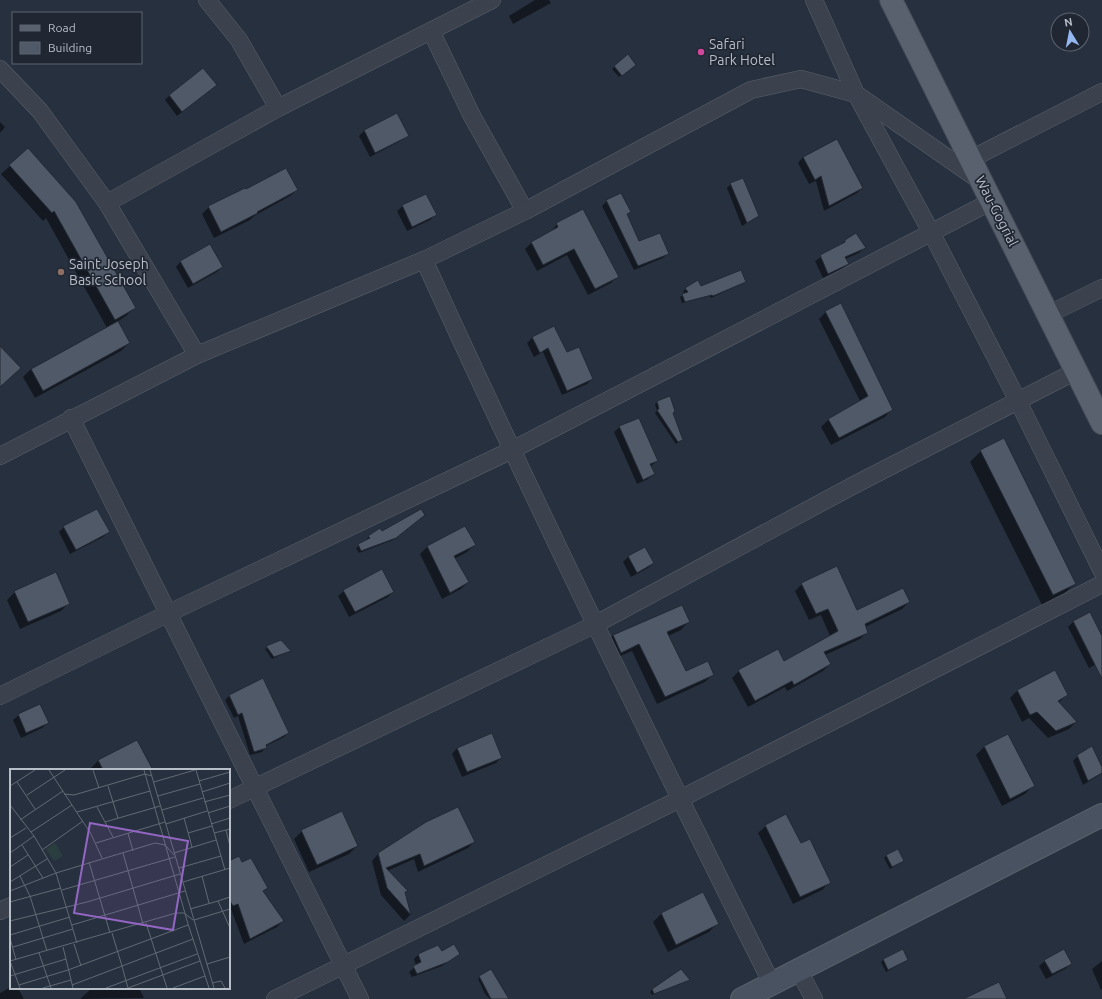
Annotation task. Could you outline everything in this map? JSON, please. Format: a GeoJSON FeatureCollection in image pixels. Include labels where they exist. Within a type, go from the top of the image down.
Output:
{"type":"FeatureCollection","features":[{"type":"Feature","properties":{"kind":"main road","name":"Wau-Gogrial"},"geometry":{"type":"LineString","coordinates":[[891,0],[1049,314],[1102,423]]}},
{"type":"Feature","properties":{"kind":"street"},"geometry":{"type":"LineString","coordinates":[[207,0],[239,40],[278,108]]}},
{"type":"Feature","properties":{"kind":"street"},"geometry":{"type":"LineString","coordinates":[[107,203],[278,108],[492,0]]}},
{"type":"Feature","properties":{"kind":"street"},"geometry":{"type":"LineString","coordinates":[[814,0],[856,94],[931,232],[1018,401],[1102,571]]}},
{"type":"Feature","properties":{"kind":"street"},"geometry":{"type":"LineString","coordinates":[[431,31],[472,116],[525,211]]}},
{"type":"Feature","properties":{"kind":"street"},"geometry":{"type":"LineString","coordinates":[[0,69],[40,111],[107,203],[197,355]]}},
{"type":"Feature","properties":{"kind":"street"},"geometry":{"type":"LineString","coordinates":[[0,456],[71,418],[197,355],[424,260],[525,211],[751,90],[801,79],[856,94],[987,192],[931,232],[512,450],[169,613],[0,696]]}},
{"type":"Feature","properties":{"kind":"street"},"geometry":{"type":"LineString","coordinates":[[971,159],[1102,92]]}},
{"type":"Feature","properties":{"kind":"street"},"geometry":{"type":"LineString","coordinates":[[424,260],[512,450],[680,799],[772,984]]}},
{"type":"Feature","properties":{"kind":"street"},"geometry":{"type":"LineString","coordinates":[[1049,314],[1102,288]]}},
{"type":"Feature","properties":{"kind":"street"},"geometry":{"type":"LineString","coordinates":[[230,800],[596,624],[856,484],[1076,371]]}},
{"type":"Feature","properties":{"kind":"street"},"geometry":{"type":"LineString","coordinates":[[71,418],[360,999]]}},
{"type":"Feature","properties":{"kind":"street"},"geometry":{"type":"LineString","coordinates":[[275,999],[680,799],[1102,584]]}},
{"type":"Feature","properties":{"kind":"street"},"geometry":{"type":"LineString","coordinates":[[742,999],[1102,815]]}},
{"type":"Feature","properties":{"kind":"street"},"geometry":{"type":"LineString","coordinates":[[0,911],[10,906]]}},
{"type":"Feature","properties":{"kind":"street"},"geometry":{"type":"LineString","coordinates":[[799,970],[814,999]]}},
{"type":"Feature","properties":{"kind":"building"},"geometry":{"type":"Polygon","coordinates":[[[628,54],[636,65],[622,76],[614,66],[628,54]]]}},
{"type":"Feature","properties":{"kind":"building"},"geometry":{"type":"Polygon","coordinates":[[[203,68],[217,85],[182,112],[169,95],[203,68]]]}},
{"type":"Feature","properties":{"kind":"building"},"geometry":{"type":"Polygon","coordinates":[[[397,113],[409,136],[375,153],[364,130],[397,113]]]}},
{"type":"Feature","properties":{"kind":"building"},"geometry":{"type":"Polygon","coordinates":[[[837,139],[863,188],[829,206],[821,176],[815,180],[803,157],[837,139]]]}},
{"type":"Feature","properties":{"kind":"building"},"geometry":{"type":"Polygon","coordinates":[[[28,148],[76,202],[136,308],[115,320],[54,211],[52,213],[9,165],[28,148]]]}},
{"type":"Feature","properties":{"kind":"building"},"geometry":{"type":"Polygon","coordinates":[[[286,168],[298,190],[221,232],[208,206],[245,188],[246,189],[286,168]]]}},
{"type":"Feature","properties":{"kind":"building"},"geometry":{"type":"Polygon","coordinates":[[[743,178],[759,216],[747,223],[730,183],[743,178]]]}},
{"type":"Feature","properties":{"kind":"building"},"geometry":{"type":"Polygon","coordinates":[[[621,193],[631,212],[627,214],[639,241],[660,233],[669,254],[638,266],[606,200],[621,193]]]}},
{"type":"Feature","properties":{"kind":"building"},"geometry":{"type":"Polygon","coordinates":[[[426,194],[437,215],[412,227],[402,205],[426,194]]]}},
{"type":"Feature","properties":{"kind":"building"},"geometry":{"type":"Polygon","coordinates":[[[583,209],[619,277],[595,289],[574,249],[543,265],[531,242],[558,227],[556,223],[583,209]]]}},
{"type":"Feature","properties":{"kind":"building"},"geometry":{"type":"Polygon","coordinates":[[[856,233],[866,248],[845,257],[849,264],[828,274],[820,255],[845,242],[845,240],[856,233]]]}},
{"type":"Feature","properties":{"kind":"building"},"geometry":{"type":"Polygon","coordinates":[[[210,244],[223,267],[193,284],[180,261],[210,244]]]}},
{"type":"Feature","properties":{"kind":"building"},"geometry":{"type":"Polygon","coordinates":[[[741,270],[746,282],[713,296],[685,302],[682,294],[688,292],[685,288],[698,280],[701,286],[741,270]]]}},
{"type":"Feature","properties":{"kind":"building"},"geometry":{"type":"Polygon","coordinates":[[[841,303],[893,410],[839,438],[828,419],[868,396],[825,311],[841,303]]]}},
{"type":"Feature","properties":{"kind":"building"},"geometry":{"type":"Polygon","coordinates":[[[118,321],[130,343],[43,391],[31,369],[118,321]]]}},
{"type":"Feature","properties":{"kind":"building"},"geometry":{"type":"Polygon","coordinates":[[[554,326],[567,352],[579,347],[593,379],[567,391],[548,348],[540,353],[532,337],[554,326]]]}},
{"type":"Feature","properties":{"kind":"building"},"geometry":{"type":"Polygon","coordinates":[[[0,346],[21,368],[0,387],[0,346]]]}},
{"type":"Feature","properties":{"kind":"building"},"geometry":{"type":"Polygon","coordinates":[[[670,396],[675,411],[673,413],[683,440],[678,442],[657,410],[659,409],[657,401],[670,396]]]}},
{"type":"Feature","properties":{"kind":"building"},"geometry":{"type":"Polygon","coordinates":[[[639,418],[658,461],[650,464],[655,474],[643,480],[619,426],[639,418]]]}},
{"type":"Feature","properties":{"kind":"building"},"geometry":{"type":"Polygon","coordinates":[[[1004,438],[1076,584],[1053,595],[980,450],[1004,438]]]}},
{"type":"Feature","properties":{"kind":"building"},"geometry":{"type":"Polygon","coordinates":[[[97,509],[110,532],[76,550],[63,526],[97,509]]]}},
{"type":"Feature","properties":{"kind":"building"},"geometry":{"type":"Polygon","coordinates":[[[421,509],[425,515],[396,538],[361,551],[358,544],[370,538],[368,536],[380,528],[382,531],[421,509]]]}},
{"type":"Feature","properties":{"kind":"building"},"geometry":{"type":"Polygon","coordinates":[[[465,526],[476,545],[454,556],[469,582],[450,593],[427,546],[465,526]]]}},
{"type":"Feature","properties":{"kind":"building"},"geometry":{"type":"Polygon","coordinates":[[[645,547],[654,563],[637,573],[628,556],[645,547]]]}},
{"type":"Feature","properties":{"kind":"building"},"geometry":{"type":"Polygon","coordinates":[[[837,566],[857,610],[903,588],[910,602],[865,624],[868,633],[824,652],[831,664],[794,685],[792,681],[755,701],[738,670],[778,649],[784,661],[838,631],[828,609],[816,614],[801,583],[837,566]]]}},
{"type":"Feature","properties":{"kind":"building"},"geometry":{"type":"Polygon","coordinates":[[[382,569],[394,592],[355,612],[343,590],[382,569]]]}},
{"type":"Feature","properties":{"kind":"building"},"geometry":{"type":"Polygon","coordinates":[[[56,572],[70,604],[28,622],[14,591],[56,572]]]}},
{"type":"Feature","properties":{"kind":"building"},"geometry":{"type":"Polygon","coordinates":[[[682,605],[690,622],[667,632],[686,671],[708,661],[714,675],[665,697],[639,644],[621,653],[613,635],[682,605]]]}},
{"type":"Feature","properties":{"kind":"building"},"geometry":{"type":"Polygon","coordinates":[[[1090,612],[1102,636],[1102,679],[1073,621],[1090,612]]]}},
{"type":"Feature","properties":{"kind":"building"},"geometry":{"type":"Polygon","coordinates":[[[281,640],[291,651],[274,657],[266,646],[281,640]]]}},
{"type":"Feature","properties":{"kind":"building"},"geometry":{"type":"Polygon","coordinates":[[[1055,670],[1068,695],[1058,701],[1077,722],[1056,731],[1037,712],[1030,715],[1017,690],[1055,670]]]}},
{"type":"Feature","properties":{"kind":"building"},"geometry":{"type":"Polygon","coordinates":[[[263,678],[289,733],[266,745],[267,748],[254,752],[242,713],[238,715],[229,695],[263,678]]]}},
{"type":"Feature","properties":{"kind":"building"},"geometry":{"type":"Polygon","coordinates":[[[40,704],[49,723],[26,733],[18,714],[40,704]]]}},
{"type":"Feature","properties":{"kind":"building"},"geometry":{"type":"Polygon","coordinates":[[[492,733],[502,758],[467,772],[457,748],[492,733]]]}},
{"type":"Feature","properties":{"kind":"building"},"geometry":{"type":"Polygon","coordinates":[[[1008,734],[1035,786],[1010,799],[984,746],[1008,734]]]}},
{"type":"Feature","properties":{"kind":"building"},"geometry":{"type":"Polygon","coordinates":[[[137,740],[152,769],[102,769],[98,760],[137,740]]]}},
{"type":"Feature","properties":{"kind":"building"},"geometry":{"type":"Polygon","coordinates":[[[1092,746],[1102,767],[1102,773],[1088,781],[1077,755],[1092,746]]]}},
{"type":"Feature","properties":{"kind":"building"},"geometry":{"type":"Polygon","coordinates":[[[458,807],[475,842],[424,866],[420,854],[386,868],[408,891],[405,892],[411,915],[387,888],[378,853],[426,822],[458,807]]]}},
{"type":"Feature","properties":{"kind":"building"},"geometry":{"type":"Polygon","coordinates":[[[342,811],[358,846],[317,865],[301,830],[342,811]]]}},
{"type":"Feature","properties":{"kind":"building"},"geometry":{"type":"Polygon","coordinates":[[[786,814],[801,843],[810,839],[831,883],[800,897],[765,825],[786,814]]]}},
{"type":"Feature","properties":{"kind":"building"},"geometry":{"type":"Polygon","coordinates":[[[898,849],[904,861],[892,867],[886,855],[898,849]]]}},
{"type":"Feature","properties":{"kind":"building"},"geometry":{"type":"Polygon","coordinates":[[[239,856],[242,862],[251,858],[268,888],[263,891],[284,921],[250,939],[238,904],[233,906],[230,901],[230,860],[239,856]]]}},
{"type":"Feature","properties":{"kind":"building"},"geometry":{"type":"Polygon","coordinates":[[[703,892],[719,924],[676,945],[661,913],[703,892]]]}},
{"type":"Feature","properties":{"kind":"building"},"geometry":{"type":"Polygon","coordinates":[[[454,944],[460,954],[448,962],[417,974],[413,966],[421,962],[418,954],[438,945],[442,951],[454,944]]]}},
{"type":"Feature","properties":{"kind":"building"},"geometry":{"type":"Polygon","coordinates":[[[903,949],[908,960],[888,970],[883,959],[903,949]]]}},
{"type":"Feature","properties":{"kind":"building"},"geometry":{"type":"Polygon","coordinates":[[[1064,949],[1072,964],[1052,974],[1044,960],[1064,949]]]}},
{"type":"Feature","properties":{"kind":"building"},"geometry":{"type":"Polygon","coordinates":[[[491,969],[509,999],[491,999],[479,976],[491,969]]]}},
{"type":"Feature","properties":{"kind":"building"},"geometry":{"type":"Polygon","coordinates":[[[681,969],[690,980],[654,994],[652,989],[681,969]]]}},
{"type":"Feature","properties":{"kind":"building"},"geometry":{"type":"Polygon","coordinates":[[[999,982],[1007,999],[963,999],[999,982]]]}},
{"type":"Feature","properties":{"kind":"place","name":"Safari Park Hotel"},"geometry":{"type":"Point","coordinates":[701,52]}},
{"type":"Feature","properties":{"kind":"place","name":"Saint Joseph Basic School"},"geometry":{"type":"Point","coordinates":[61,272]}}]}
